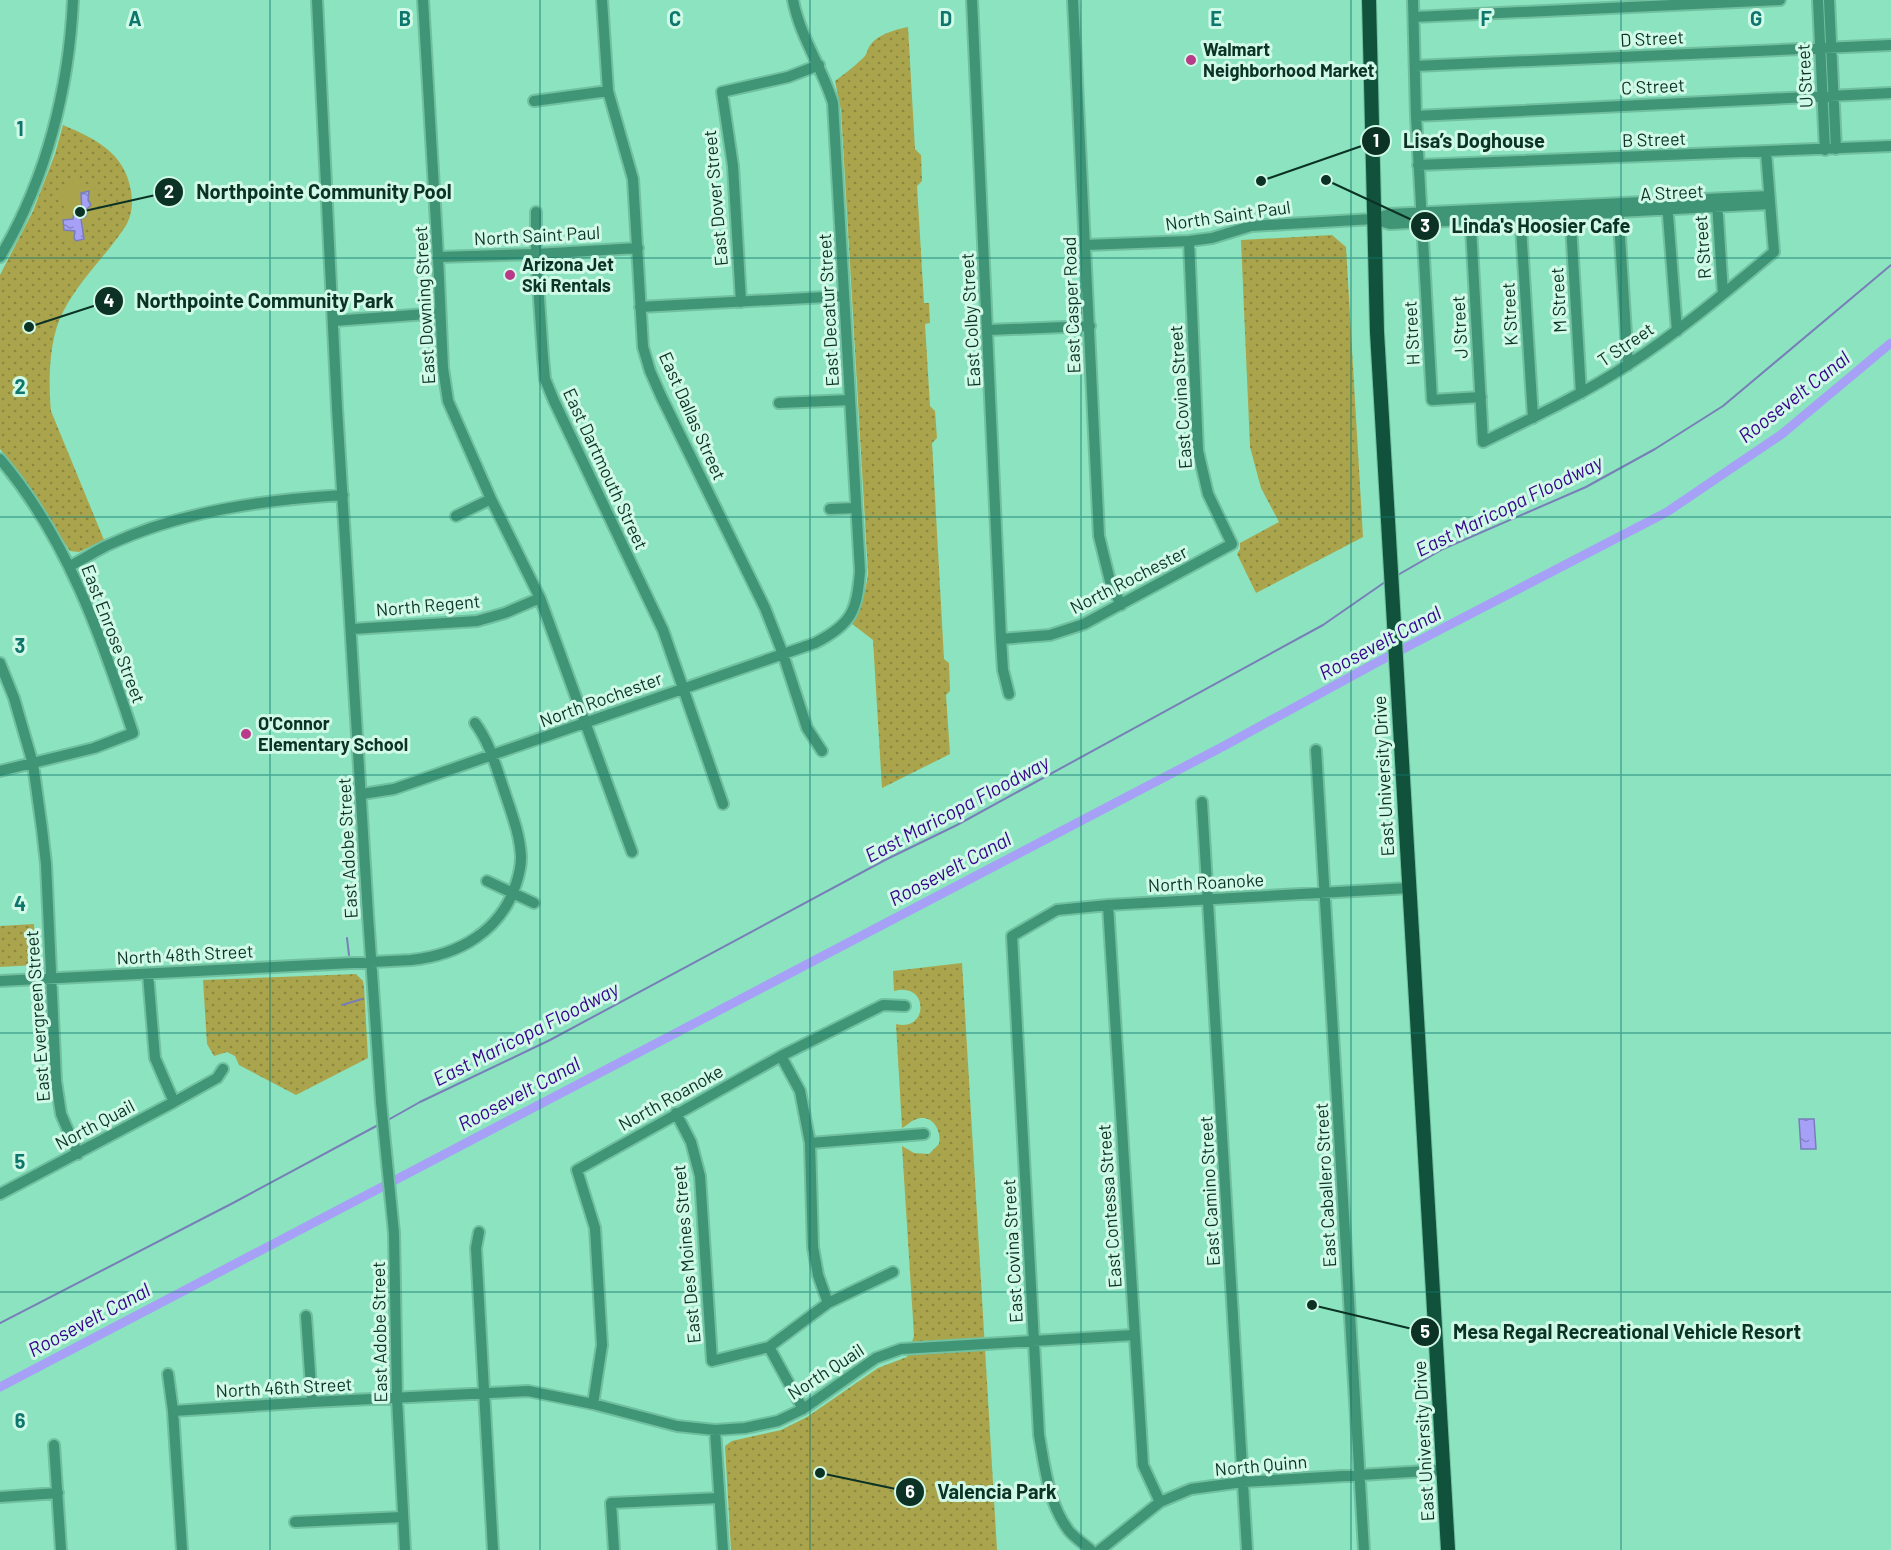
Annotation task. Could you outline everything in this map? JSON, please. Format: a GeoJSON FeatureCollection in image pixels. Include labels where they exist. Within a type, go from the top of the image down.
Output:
{"type":"FeatureCollection","features":[{"type":"Feature","properties":{"kind":"main road","name":"East University Drive"},"geometry":{"type":"LineString","coordinates":[[1369,0],[1373,219],[1389,539],[1448,1550]]}},
{"type":"Feature","properties":{"kind":"street"},"geometry":{"type":"LineString","coordinates":[[0,256],[22,216],[38,177],[55,122],[67,66],[73,0]]}},
{"type":"Feature","properties":{"kind":"street","name":"East Adobe Street"},"geometry":{"type":"LineString","coordinates":[[317,0],[333,321],[371,962],[395,1272],[397,1398],[405,1550]]}},
{"type":"Feature","properties":{"kind":"street","name":"East Downing Street"},"geometry":{"type":"LineString","coordinates":[[423,0],[442,368],[448,401],[491,499],[540,598],[632,852]]}},
{"type":"Feature","properties":{"kind":"street","name":"East Dallas Street"},"geometry":{"type":"LineString","coordinates":[[602,0],[609,91],[633,178],[643,347],[650,371],[765,608],[807,728],[822,751]]}},
{"type":"Feature","properties":{"kind":"street","name":"East Decatur Street"},"geometry":{"type":"LineString","coordinates":[[793,0],[803,34],[826,81],[833,103],[860,571],[854,611],[845,622]]}},
{"type":"Feature","properties":{"kind":"street","name":"East Colby Street"},"geometry":{"type":"LineString","coordinates":[[972,0],[1001,639],[1003,670],[1009,694]]}},
{"type":"Feature","properties":{"kind":"street","name":"East Casper Road"},"geometry":{"type":"LineString","coordinates":[[1073,0],[1099,536],[1110,581],[1121,605]]}},
{"type":"Feature","properties":{"kind":"street"},"geometry":{"type":"LineString","coordinates":[[1413,0],[1418,165],[1422,217]]}},
{"type":"Feature","properties":{"kind":"street"},"geometry":{"type":"LineString","coordinates":[[1414,17],[1780,0]]}},
{"type":"Feature","properties":{"kind":"street","name":"U Street"},"geometry":{"type":"LineString","coordinates":[[1818,0],[1826,47]]}},
{"type":"Feature","properties":{"kind":"street","name":"U Street"},"geometry":{"type":"LineString","coordinates":[[1829,0],[1826,47],[1831,150]]}},
{"type":"Feature","properties":{"kind":"street","name":"D Street"},"geometry":{"type":"LineString","coordinates":[[1415,66],[1891,45]]}},
{"type":"Feature","properties":{"kind":"street","name":"East Dover Street"},"geometry":{"type":"LineString","coordinates":[[741,302],[733,166],[722,92],[788,77],[819,65]]}},
{"type":"Feature","properties":{"kind":"street"},"geometry":{"type":"LineString","coordinates":[[534,101],[609,91]]}},
{"type":"Feature","properties":{"kind":"street","name":"C Street"},"geometry":{"type":"LineString","coordinates":[[1416,116],[1891,93]]}},
{"type":"Feature","properties":{"kind":"street","name":"B Street"},"geometry":{"type":"LineString","coordinates":[[1418,165],[1891,146]]}},
{"type":"Feature","properties":{"kind":"street"},"geometry":{"type":"LineString","coordinates":[[1766,152],[1769,200]]}},
{"type":"Feature","properties":{"kind":"street","name":"A Street"},"geometry":{"type":"LineString","coordinates":[[1373,219],[1390,214],[1422,217],[1769,200]]}},
{"type":"Feature","properties":{"kind":"street","name":"T Street"},"geometry":{"type":"LineString","coordinates":[[1483,442],[1581,393],[1628,365],[1677,331],[1774,252],[1769,200]]}},
{"type":"Feature","properties":{"kind":"street","name":"R Street"},"geometry":{"type":"LineString","coordinates":[[1717,203],[1723,294]]}},
{"type":"Feature","properties":{"kind":"street"},"geometry":{"type":"LineString","coordinates":[[1667,205],[1677,331]]}},
{"type":"Feature","properties":{"kind":"street"},"geometry":{"type":"LineString","coordinates":[[1618,208],[1628,365]]}},
{"type":"Feature","properties":{"kind":"street","name":"M Street"},"geometry":{"type":"LineString","coordinates":[[1570,210],[1581,393]]}},
{"type":"Feature","properties":{"kind":"street","name":"East Dartmouth Street"},"geometry":{"type":"LineString","coordinates":[[536,212],[536,254],[545,379],[663,630],[723,804]]}},
{"type":"Feature","properties":{"kind":"street","name":"K Street"},"geometry":{"type":"LineString","coordinates":[[1520,213],[1533,418]]}},
{"type":"Feature","properties":{"kind":"street","name":"J Street"},"geometry":{"type":"LineString","coordinates":[[1470,215],[1483,442]]}},
{"type":"Feature","properties":{"kind":"street","name":"H Street"},"geometry":{"type":"LineString","coordinates":[[1422,217],[1432,400],[1481,398]]}},
{"type":"Feature","properties":{"kind":"street","name":"North Saint Paul"},"geometry":{"type":"LineString","coordinates":[[1086,245],[1189,241],[1212,238],[1251,226],[1373,219]]}},
{"type":"Feature","properties":{"kind":"street","name":"East Covina Street"},"geometry":{"type":"LineString","coordinates":[[1189,241],[1198,451],[1208,494],[1232,544]]}},
{"type":"Feature","properties":{"kind":"street","name":"North Saint Paul"},"geometry":{"type":"LineString","coordinates":[[438,257],[638,248]]}},
{"type":"Feature","properties":{"kind":"street"},"geometry":{"type":"LineString","coordinates":[[640,307],[844,296]]}},
{"type":"Feature","properties":{"kind":"street"},"geometry":{"type":"LineString","coordinates":[[333,321],[440,313]]}},
{"type":"Feature","properties":{"kind":"street"},"geometry":{"type":"LineString","coordinates":[[988,330],[1090,326]]}},
{"type":"Feature","properties":{"kind":"street"},"geometry":{"type":"LineString","coordinates":[[779,403],[850,400]]}},
{"type":"Feature","properties":{"kind":"street","name":"East Enrose Street"},"geometry":{"type":"LineString","coordinates":[[0,459],[34,506],[70,566],[101,638],[133,733],[94,748],[33,764]]}},
{"type":"Feature","properties":{"kind":"street"},"geometry":{"type":"LineString","coordinates":[[70,566],[107,546],[201,514],[264,501],[343,495]]}},
{"type":"Feature","properties":{"kind":"street"},"geometry":{"type":"LineString","coordinates":[[456,516],[491,499]]}},
{"type":"Feature","properties":{"kind":"street"},"geometry":{"type":"LineString","coordinates":[[830,509],[856,508]]}},
{"type":"Feature","properties":{"kind":"street","name":"North Rochester"},"geometry":{"type":"LineString","coordinates":[[1001,639],[1050,634],[1084,624],[1232,544]]}},
{"type":"Feature","properties":{"kind":"street","name":"North Regent"},"geometry":{"type":"LineString","coordinates":[[352,628],[477,621],[505,613],[540,598]]}},
{"type":"Feature","properties":{"kind":"street","name":"North Rochester"},"geometry":{"type":"LineString","coordinates":[[362,794],[394,789],[783,654],[828,636],[845,622]]}},
{"type":"Feature","properties":{"kind":"street","name":"East Evergreen Street"},"geometry":{"type":"LineString","coordinates":[[0,663],[14,698],[33,764],[46,864],[56,1081],[61,1114],[78,1154]]}},
{"type":"Feature","properties":{"kind":"street","name":"North 48th Street"},"geometry":{"type":"LineString","coordinates":[[0,981],[422,959],[456,949],[478,937],[494,924],[505,910],[520,870],[519,839],[493,756],[475,723]]}},
{"type":"Feature","properties":{"kind":"street","name":"East Caballero Street"},"geometry":{"type":"LineString","coordinates":[[1316,750],[1364,1550]]}},
{"type":"Feature","properties":{"kind":"street"},"geometry":{"type":"LineString","coordinates":[[0,771],[33,764]]}},
{"type":"Feature","properties":{"kind":"street","name":"East Camino Street"},"geometry":{"type":"LineString","coordinates":[[1203,802],[1247,1550]]}},
{"type":"Feature","properties":{"kind":"street"},"geometry":{"type":"LineString","coordinates":[[487,881],[534,903]]}},
{"type":"Feature","properties":{"kind":"street","name":"North Roanoke"},"geometry":{"type":"LineString","coordinates":[[1012,936],[1057,910],[1209,898],[1409,888]]}},
{"type":"Feature","properties":{"kind":"street","name":"East Contessa Street"},"geometry":{"type":"LineString","coordinates":[[1108,905],[1143,1465],[1160,1502]]}},
{"type":"Feature","properties":{"kind":"street","name":"East Covina Street"},"geometry":{"type":"LineString","coordinates":[[1012,936],[1039,1435],[1047,1485],[1057,1509],[1070,1532],[1091,1550]]}},
{"type":"Feature","properties":{"kind":"street"},"geometry":{"type":"LineString","coordinates":[[148,974],[155,1058],[174,1102]]}},
{"type":"Feature","properties":{"kind":"street","name":"North Roanoke"},"geometry":{"type":"LineString","coordinates":[[593,1404],[602,1345],[595,1228],[577,1170],[781,1056],[883,1005],[905,1006]]}},
{"type":"Feature","properties":{"kind":"street"},"geometry":{"type":"LineString","coordinates":[[781,1056],[800,1091],[810,1143],[813,1247],[818,1275],[828,1303]]}},
{"type":"Feature","properties":{"kind":"street","name":"North Quail"},"geometry":{"type":"LineString","coordinates":[[0,1194],[217,1078],[222,1069]]}},
{"type":"Feature","properties":{"kind":"street","name":"East Des Moines Street"},"geometry":{"type":"LineString","coordinates":[[676,1113],[691,1142],[700,1176],[712,1361],[769,1347]]}},
{"type":"Feature","properties":{"kind":"street"},"geometry":{"type":"LineString","coordinates":[[810,1143],[924,1134]]}},
{"type":"Feature","properties":{"kind":"street"},"geometry":{"type":"LineString","coordinates":[[479,1233],[476,1248],[493,1550]]}},
{"type":"Feature","properties":{"kind":"street"},"geometry":{"type":"LineString","coordinates":[[803,1409],[769,1347],[828,1303],[893,1272]]}},
{"type":"Feature","properties":{"kind":"street"},"geometry":{"type":"LineString","coordinates":[[306,1316],[312,1402]]}},
{"type":"Feature","properties":{"kind":"street","name":"North Quail"},"geometry":{"type":"LineString","coordinates":[[397,1398],[528,1390],[677,1426],[715,1430],[745,1428],[777,1421],[803,1409],[876,1358],[901,1349],[1134,1335]]}},
{"type":"Feature","properties":{"kind":"street"},"geometry":{"type":"LineString","coordinates":[[168,1374],[173,1412],[182,1550]]}},
{"type":"Feature","properties":{"kind":"street","name":"North 46th Street"},"geometry":{"type":"LineString","coordinates":[[173,1412],[397,1398]]}},
{"type":"Feature","properties":{"kind":"street"},"geometry":{"type":"LineString","coordinates":[[715,1430],[723,1550]]}},
{"type":"Feature","properties":{"kind":"street"},"geometry":{"type":"LineString","coordinates":[[54,1445],[61,1550]]}},
{"type":"Feature","properties":{"kind":"street","name":"North Quinn"},"geometry":{"type":"LineString","coordinates":[[1100,1550],[1160,1502],[1191,1489],[1243,1482],[1443,1470]]}},
{"type":"Feature","properties":{"kind":"street"},"geometry":{"type":"LineString","coordinates":[[0,1497],[58,1493]]}},
{"type":"Feature","properties":{"kind":"street"},"geometry":{"type":"LineString","coordinates":[[614,1550],[611,1503],[719,1498]]}},
{"type":"Feature","properties":{"kind":"street"},"geometry":{"type":"LineString","coordinates":[[295,1522],[404,1517]]}},
{"type":"Feature","properties":{"kind":"shaded area"},"geometry":{"type":"Polygon","coordinates":[[[908,27],[915,149],[921,155],[922,181],[917,186],[924,303],[929,303],[930,323],[925,324],[930,406],[935,411],[937,438],[932,443],[944,659],[949,663],[950,691],[946,695],[950,754],[882,788],[873,640],[851,623],[862,600],[868,573],[841,110],[835,81],[864,58],[869,47],[877,39],[887,33],[908,27]]]}},
{"type":"Feature","properties":{"kind":"shaded area"},"geometry":{"type":"Polygon","coordinates":[[[63,125],[97,142],[116,157],[128,178],[132,200],[131,214],[125,227],[69,300],[58,322],[52,347],[51,411],[104,540],[79,552],[70,551],[0,449],[0,275],[33,211],[55,154],[63,125]]]}},
{"type":"Feature","properties":{"kind":"shaded area"},"geometry":{"type":"Polygon","coordinates":[[[82,179],[83,188],[92,185],[94,188],[95,210],[99,213],[95,219],[90,216],[88,221],[83,223],[84,234],[89,235],[90,239],[85,244],[76,245],[70,240],[63,241],[62,234],[58,231],[58,219],[68,202],[60,195],[73,180],[82,179]]]}},
{"type":"Feature","properties":{"kind":"shaded area"},"geometry":{"type":"Polygon","coordinates":[[[1332,235],[1346,247],[1363,537],[1256,593],[1237,554],[1240,543],[1279,522],[1261,488],[1250,447],[1241,240],[1332,235]]]}},
{"type":"Feature","properties":{"kind":"shaded area"},"geometry":{"type":"Polygon","coordinates":[[[34,924],[36,965],[0,967],[0,926],[34,924]]]}},
{"type":"Feature","properties":{"kind":"shaded area"},"geometry":{"type":"Polygon","coordinates":[[[962,963],[997,1550],[731,1550],[725,1446],[732,1441],[781,1430],[807,1417],[878,1368],[907,1357],[914,1336],[902,1146],[914,1153],[929,1154],[939,1144],[939,1133],[934,1123],[926,1118],[914,1120],[902,1128],[896,1024],[907,1025],[914,1021],[921,1007],[914,993],[906,990],[894,991],[893,971],[962,963]]]}},
{"type":"Feature","properties":{"kind":"shaded area"},"geometry":{"type":"Polygon","coordinates":[[[356,974],[363,981],[364,987],[368,1058],[296,1095],[239,1065],[235,1056],[227,1052],[214,1056],[207,1044],[203,980],[356,974]]]}},
{"type":"Feature","properties":{"kind":"water"},"geometry":{"type":"Polygon","coordinates":[[[89,191],[88,200],[91,205],[85,211],[86,216],[81,219],[84,239],[76,241],[75,231],[64,230],[63,220],[73,219],[74,211],[82,211],[81,193],[89,191]]]}},
{"type":"Feature","properties":{"kind":"water"},"geometry":{"type":"Polygon","coordinates":[[[1799,1119],[1814,1119],[1816,1149],[1801,1149],[1799,1119]]]}},
{"type":"Feature","properties":{"kind":"waterway","name":"East Maricopa Floodway"},"geometry":{"type":"LineString","coordinates":[[1396,576],[1443,549],[1586,487],[1655,449],[1723,406],[1891,265]]}},
{"type":"Feature","properties":{"kind":"waterway","name":"Roosevelt Canal"},"geometry":{"type":"LineString","coordinates":[[0,1387],[1667,512],[1782,434],[1891,343]]}},
{"type":"Feature","properties":{"kind":"waterway","name":"East Maricopa Floodway"},"geometry":{"type":"LineString","coordinates":[[388,1120],[420,1102],[550,1040],[885,860],[957,825],[1323,625],[1385,582]]}},
{"type":"Feature","properties":{"kind":"waterway"},"geometry":{"type":"LineString","coordinates":[[347,938],[349,955]]}},
{"type":"Feature","properties":{"kind":"waterway"},"geometry":{"type":"LineString","coordinates":[[342,1005],[362,999]]}},
{"type":"Feature","properties":{"kind":"waterway","name":"East Maricopa Floodway"},"geometry":{"type":"LineString","coordinates":[[0,1323],[380,1124]]}},
{"type":"Feature","properties":{"kind":"place","name":"Walmart Neighborhood Market"},"geometry":{"type":"Point","coordinates":[1191,60]}},
{"type":"Feature","properties":{"kind":"place","name":"Linda's Hoosier Cafe"},"geometry":{"type":"Point","coordinates":[1326,180]}},
{"type":"Feature","properties":{"kind":"place","name":"Lisa’s Doghouse"},"geometry":{"type":"Point","coordinates":[1261,181]}},
{"type":"Feature","properties":{"kind":"place","name":"Northpointe Community Pool"},"geometry":{"type":"Point","coordinates":[80,212]}},
{"type":"Feature","properties":{"kind":"place","name":"Arizona Jet Ski Rentals"},"geometry":{"type":"Point","coordinates":[510,275]}},
{"type":"Feature","properties":{"kind":"place","name":"Northpointe Community Park"},"geometry":{"type":"Point","coordinates":[29,327]}},
{"type":"Feature","properties":{"kind":"place","name":"O'Connor Elementary School"},"geometry":{"type":"Point","coordinates":[246,734]}},
{"type":"Feature","properties":{"kind":"place","name":"Mesa Regal Recreational Vehicle Resort"},"geometry":{"type":"Point","coordinates":[1312,1305]}},
{"type":"Feature","properties":{"kind":"place","name":"Valencia Park"},"geometry":{"type":"Point","coordinates":[820,1473]}}]}
